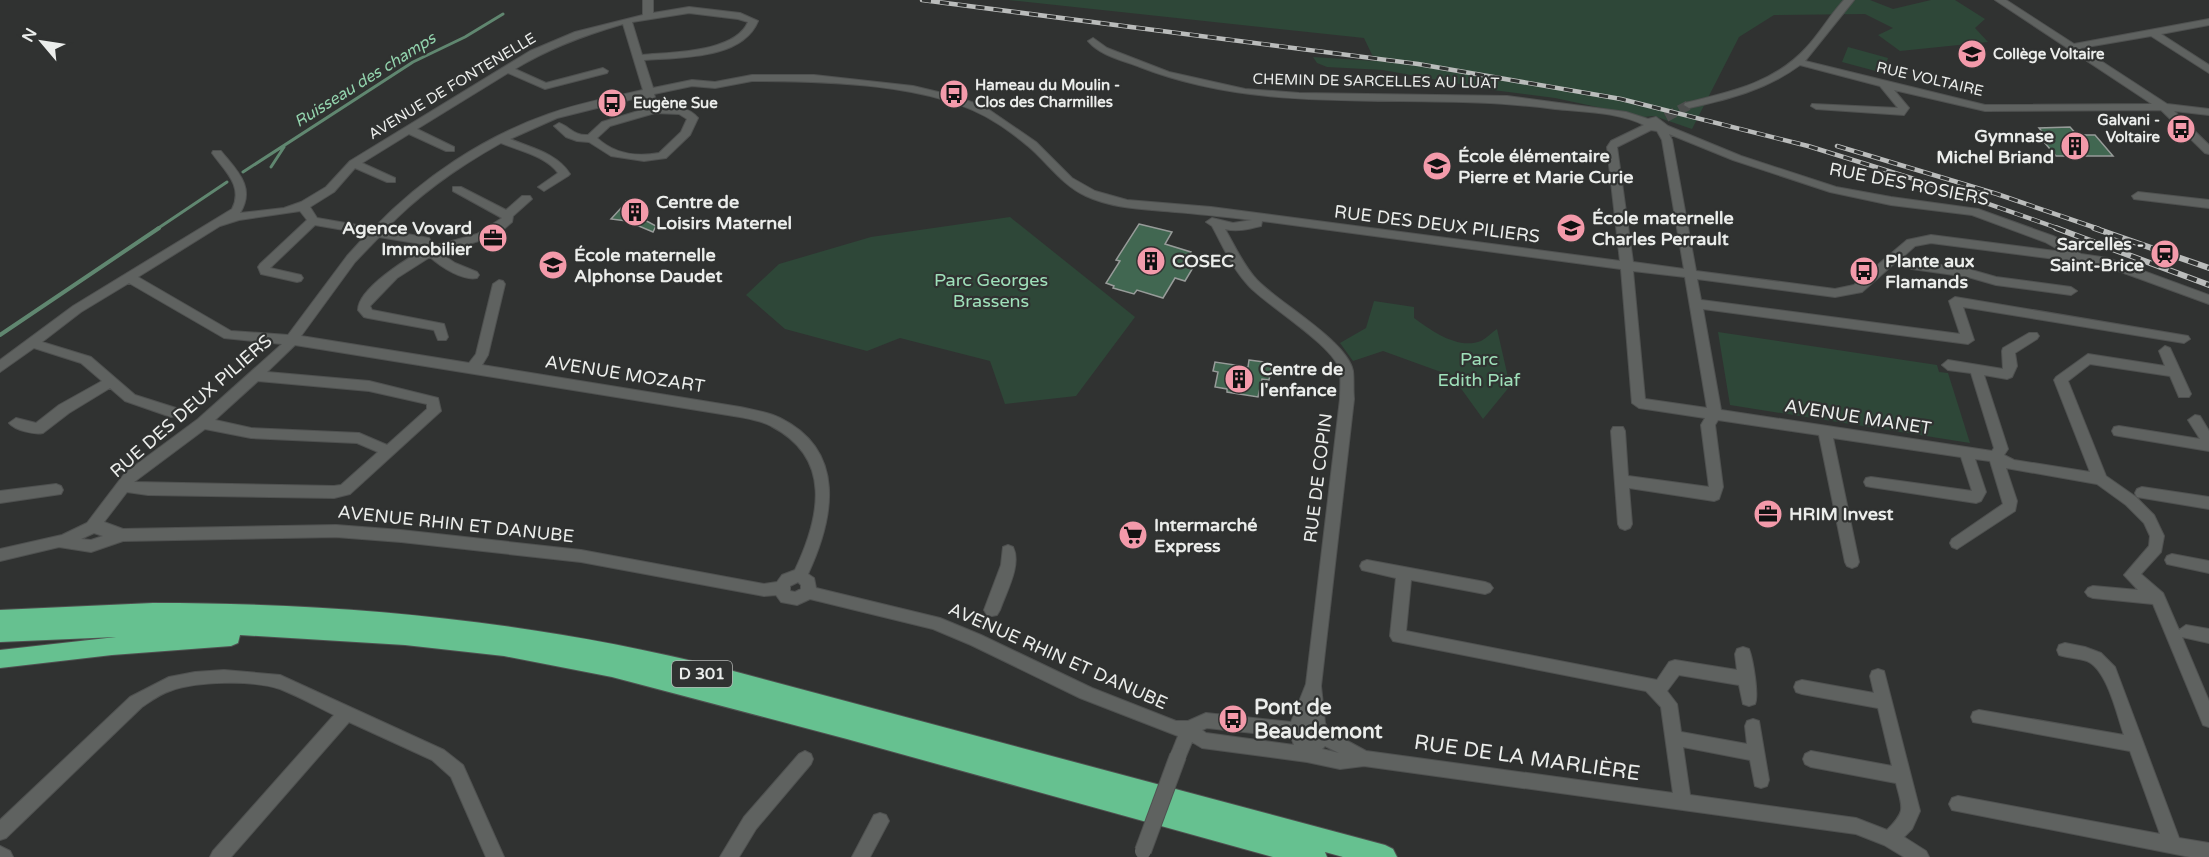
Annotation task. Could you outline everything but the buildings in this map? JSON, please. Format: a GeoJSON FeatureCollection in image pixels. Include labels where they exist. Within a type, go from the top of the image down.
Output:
{"type":"FeatureCollection","features":[{"type":"Feature","properties":{"kind":"highway","name":"D 301"},"geometry":{"type":"LineString","coordinates":[[0,619],[180,611],[324,614],[490,632],[604,651],[737,683],[1385,857]]}},
{"type":"Feature","properties":{"kind":"highway","name":"D 301"},"geometry":{"type":"LineString","coordinates":[[0,633],[76,628],[211,626],[396,636],[504,647],[612,668],[847,729],[1315,857]]}},
{"type":"Feature","properties":{"kind":"highway"},"geometry":{"type":"LineString","coordinates":[[0,659],[203,639],[302,635],[396,636]]}},
{"type":"Feature","properties":{"kind":"street"},"geometry":{"type":"LineString","coordinates":[[648,0],[648,16]]}},
{"type":"Feature","properties":{"kind":"street"},"geometry":{"type":"LineString","coordinates":[[1689,105],[1750,90],[1776,78],[1798,62],[1849,0]]}},
{"type":"Feature","properties":{"kind":"street"},"geometry":{"type":"LineString","coordinates":[[2000,0],[2164,107],[2209,151]]}},
{"type":"Feature","properties":{"kind":"street","name":"AVENUE DE FONTENELLE"},"geometry":{"type":"LineString","coordinates":[[303,206],[332,188],[342,172],[354,163],[506,69],[556,42],[627,20],[689,10],[745,17],[753,21],[753,25],[737,40],[715,51],[638,58]]}},
{"type":"Feature","properties":{"kind":"street"},"geometry":{"type":"LineString","coordinates":[[627,20],[654,110]]}},
{"type":"Feature","properties":{"kind":"street"},"geometry":{"type":"LineString","coordinates":[[2072,47],[2209,22]]}},
{"type":"Feature","properties":{"kind":"street"},"geometry":{"type":"LineString","coordinates":[[2152,32],[2209,70]]}},
{"type":"Feature","properties":{"kind":"street","name":"CHEMIN DE SARCELLES AU LUAT"},"geometry":{"type":"LineString","coordinates":[[1093,41],[1104,50],[1166,74],[1245,92],[1299,96],[1524,100]]}},
{"type":"Feature","properties":{"kind":"street","name":"RUE VOLTAIRE"},"geometry":{"type":"LineString","coordinates":[[1798,62],[1985,108],[2164,107],[2209,112]]}},
{"type":"Feature","properties":{"kind":"street"},"geometry":{"type":"LineString","coordinates":[[506,69],[545,86],[603,71]]}},
{"type":"Feature","properties":{"kind":"street","name":"RUE DES DEUX PILIERS"},"geometry":{"type":"LineString","coordinates":[[92,527],[122,486],[146,465],[203,423],[292,341],[338,277],[375,232],[433,180],[501,139],[553,116],[666,88],[685,87],[711,93],[752,78],[814,78],[860,82],[912,89],[951,98],[981,109],[1009,125],[1068,180],[1091,194],[1118,202],[1822,292],[1846,292],[1858,289],[1911,243],[1931,239],[2077,257],[2116,265],[2209,300]]}},
{"type":"Feature","properties":{"kind":"street"},"geometry":{"type":"LineString","coordinates":[[1816,106],[1900,113],[1904,108],[1884,84]]}},
{"type":"Feature","properties":{"kind":"street","name":"RUE DES ROSIERS"},"geometry":{"type":"LineString","coordinates":[[1524,100],[1580,114],[1626,115],[1658,124],[1737,158],[1834,190],[1985,216],[2049,239],[2062,245],[2077,257]]}},
{"type":"Feature","properties":{"kind":"street"},"geometry":{"type":"LineString","coordinates":[[559,126],[572,137],[583,140],[591,138],[606,124],[654,110],[681,110],[688,112],[693,118],[686,133],[662,156],[632,157],[596,145],[591,138]]}},
{"type":"Feature","properties":{"kind":"street"},"geometry":{"type":"LineString","coordinates":[[1622,481],[1714,495],[1716,487],[1708,425],[1715,414],[1667,140],[1658,124],[1615,143],[1612,147],[1627,266]]}},
{"type":"Feature","properties":{"kind":"street"},"geometry":{"type":"LineString","coordinates":[[408,129],[450,149]]}},
{"type":"Feature","properties":{"kind":"street"},"geometry":{"type":"LineString","coordinates":[[501,139],[512,145],[524,147],[569,174],[544,187]]}},
{"type":"Feature","properties":{"kind":"street"},"geometry":{"type":"LineString","coordinates":[[0,367],[76,309],[236,211],[243,191],[217,153]]}},
{"type":"Feature","properties":{"kind":"street"},"geometry":{"type":"LineString","coordinates":[[354,163],[391,180]]}},
{"type":"Feature","properties":{"kind":"street"},"geometry":{"type":"LineString","coordinates":[[457,189],[497,212],[507,214],[526,199]]}},
{"type":"Feature","properties":{"kind":"street"},"geometry":{"type":"LineString","coordinates":[[2138,196],[2209,204]]}},
{"type":"Feature","properties":{"kind":"street"},"geometry":{"type":"LineString","coordinates":[[218,223],[303,206],[313,221],[425,241],[429,253],[473,275]]}},
{"type":"Feature","properties":{"kind":"street","name":"RUE DES DEUX PILIERS"},"geometry":{"type":"LineString","coordinates":[[1188,211],[1217,225],[1233,227],[1276,221]]}},
{"type":"Feature","properties":{"kind":"street"},"geometry":{"type":"LineString","coordinates":[[441,332],[368,314],[364,310],[364,305],[382,283],[429,253],[492,232],[508,219],[507,214]]}},
{"type":"Feature","properties":{"kind":"street"},"geometry":{"type":"LineString","coordinates":[[1217,225],[1226,214],[1233,227],[1232,252]]}},
{"type":"Feature","properties":{"kind":"street"},"geometry":{"type":"LineString","coordinates":[[297,278],[265,270],[264,267],[313,221]]}},
{"type":"Feature","properties":{"kind":"street","name":"RUE DE COPIN"},"geometry":{"type":"LineString","coordinates":[[1217,225],[1252,282],[1335,351],[1346,370],[1347,399],[1314,684],[1317,723],[1323,736]]}},
{"type":"Feature","properties":{"kind":"street"},"geometry":{"type":"LineString","coordinates":[[1896,257],[1912,265],[1968,273],[1996,281],[2071,291]]}},
{"type":"Feature","properties":{"kind":"street","name":"AVENUE MANET"},"geometry":{"type":"LineString","coordinates":[[1627,266],[1639,403],[1966,452],[1995,457],[2012,465],[2100,480]]}},
{"type":"Feature","properties":{"kind":"street","name":"AVENUE MOZART"},"geometry":{"type":"LineString","coordinates":[[128,277],[228,335],[292,341],[473,368],[740,412],[775,421],[795,434],[815,456],[824,489],[822,520],[800,576]]}},
{"type":"Feature","properties":{"kind":"street"},"geometry":{"type":"LineString","coordinates":[[473,368],[483,355],[499,284]]}},
{"type":"Feature","properties":{"kind":"street"},"geometry":{"type":"LineString","coordinates":[[1696,304],[1968,340],[1955,301],[2184,339]]}},
{"type":"Feature","properties":{"kind":"street"},"geometry":{"type":"LineString","coordinates":[[1948,365],[2007,374],[2011,366],[2007,351],[2033,336]]}},
{"type":"Feature","properties":{"kind":"street"},"geometry":{"type":"LineString","coordinates":[[32,343],[86,360],[130,398],[171,412]]}},
{"type":"Feature","properties":{"kind":"street"},"geometry":{"type":"LineString","coordinates":[[2165,351],[2184,394]]}},
{"type":"Feature","properties":{"kind":"street"},"geometry":{"type":"LineString","coordinates":[[2174,372],[2088,359],[2061,380],[2100,480],[2131,501],[2149,519],[2157,536],[2156,548],[2131,575],[2158,598],[2209,720]]}},
{"type":"Feature","properties":{"kind":"street"},"geometry":{"type":"LineString","coordinates":[[1957,543],[2010,507],[1995,457],[2001,449],[1976,369]]}},
{"type":"Feature","properties":{"kind":"street"},"geometry":{"type":"LineString","coordinates":[[122,486],[148,489],[334,492],[345,490],[434,411],[433,401],[369,386],[256,376]]}},
{"type":"Feature","properties":{"kind":"street"},"geometry":{"type":"LineString","coordinates":[[16,423],[38,429],[64,409],[111,382]]}},
{"type":"Feature","properties":{"kind":"street"},"geometry":{"type":"LineString","coordinates":[[2195,420],[2209,445]]}},
{"type":"Feature","properties":{"kind":"street"},"geometry":{"type":"LineString","coordinates":[[203,423],[252,433],[359,438],[388,451]]}},
{"type":"Feature","properties":{"kind":"street"},"geometry":{"type":"LineString","coordinates":[[1618,431],[1625,524]]}},
{"type":"Feature","properties":{"kind":"street"},"geometry":{"type":"LineString","coordinates":[[1824,431],[1852,562]]}},
{"type":"Feature","properties":{"kind":"street"},"geometry":{"type":"LineString","coordinates":[[2119,431],[2209,445]]}},
{"type":"Feature","properties":{"kind":"street"},"geometry":{"type":"LineString","coordinates":[[1871,483],[1976,497],[1979,492],[1966,452]]}},
{"type":"Feature","properties":{"kind":"street"},"geometry":{"type":"LineString","coordinates":[[0,497],[56,490]]}},
{"type":"Feature","properties":{"kind":"street"},"geometry":{"type":"LineString","coordinates":[[2142,494],[2209,503]]}},
{"type":"Feature","properties":{"kind":"street","name":"AVENUE RHIN ET DANUBE"},"geometry":{"type":"LineString","coordinates":[[0,555],[58,542],[74,537],[92,527],[123,534],[336,531],[558,552],[764,590],[782,588]]}},
{"type":"Feature","properties":{"kind":"street","name":"AVENUE RHIN ET DANUBE"},"geometry":{"type":"LineString","coordinates":[[58,542],[91,546],[123,534]]}},
{"type":"Feature","properties":{"kind":"street"},"geometry":{"type":"LineString","coordinates":[[992,610],[1006,573],[1008,551]]}},
{"type":"Feature","properties":{"kind":"street"},"geometry":{"type":"LineString","coordinates":[[2172,560],[2209,567]]}},
{"type":"Feature","properties":{"kind":"street"},"geometry":{"type":"LineString","coordinates":[[1367,566],[1485,588]]}},
{"type":"Feature","properties":{"kind":"street"},"geometry":{"type":"LineString","coordinates":[[1404,573],[1398,636],[1655,688],[1668,704],[1683,802]]}},
{"type":"Feature","properties":{"kind":"street"},"geometry":{"type":"LineString","coordinates":[[800,576],[809,582],[808,592],[793,599],[786,597],[782,588],[788,579],[800,576]]}},
{"type":"Feature","properties":{"kind":"street","name":"AVENUE RHIN ET DANUBE"},"geometry":{"type":"LineString","coordinates":[[808,592],[935,623],[1126,710],[1176,728],[1189,729]]}},
{"type":"Feature","properties":{"kind":"street"},"geometry":{"type":"LineString","coordinates":[[2093,592],[2158,598]]}},
{"type":"Feature","properties":{"kind":"street"},"geometry":{"type":"LineString","coordinates":[[2186,632],[2209,636]]}},
{"type":"Feature","properties":{"kind":"street"},"geometry":{"type":"LineString","coordinates":[[2065,650],[2090,654],[2103,661],[2137,745],[2173,846]]}},
{"type":"Feature","properties":{"kind":"street"},"geometry":{"type":"LineString","coordinates":[[1743,654],[1749,699]]}},
{"type":"Feature","properties":{"kind":"street"},"geometry":{"type":"LineString","coordinates":[[1655,688],[1675,667],[1747,679]]}},
{"type":"Feature","properties":{"kind":"street"},"geometry":{"type":"LineString","coordinates":[[1878,676],[1911,811],[1906,823],[1890,838]]}},
{"type":"Feature","properties":{"kind":"street"},"geometry":{"type":"LineString","coordinates":[[0,832],[136,702],[171,684],[255,677],[280,682],[438,755],[457,771],[495,857]]}},
{"type":"Feature","properties":{"kind":"street","name":"RUE DE COPIN"},"geometry":{"type":"LineString","coordinates":[[1296,730],[1314,684]]}},
{"type":"Feature","properties":{"kind":"street"},"geometry":{"type":"LineString","coordinates":[[1802,687],[1884,702]]}},
{"type":"Feature","properties":{"kind":"street"},"geometry":{"type":"LineString","coordinates":[[219,857],[346,713]]}},
{"type":"Feature","properties":{"kind":"street"},"geometry":{"type":"LineString","coordinates":[[1979,717],[2137,745]]}},
{"type":"Feature","properties":{"kind":"street","name":"RUE DE LA MARLIÈRE"},"geometry":{"type":"LineString","coordinates":[[1364,758],[1323,736],[1296,730],[1206,720],[1189,729],[1202,740],[1307,754],[1340,761],[1364,758],[1856,826],[1890,838],[1920,857]]}},
{"type":"Feature","properties":{"kind":"street"},"geometry":{"type":"LineString","coordinates":[[1753,726],[1761,780]]}},
{"type":"Feature","properties":{"kind":"street"},"geometry":{"type":"LineString","coordinates":[[1142,854],[1189,729]]}},
{"type":"Feature","properties":{"kind":"street"},"geometry":{"type":"LineString","coordinates":[[1296,730],[1307,754],[1323,736]]}},
{"type":"Feature","properties":{"kind":"street"},"geometry":{"type":"LineString","coordinates":[[1674,738],[1757,754]]}},
{"type":"Feature","properties":{"kind":"street"},"geometry":{"type":"LineString","coordinates":[[729,857],[750,823],[805,759]]}},
{"type":"Feature","properties":{"kind":"street"},"geometry":{"type":"LineString","coordinates":[[1811,759],[1902,776]]}},
{"type":"Feature","properties":{"kind":"street"},"geometry":{"type":"LineString","coordinates":[[1958,804],[2209,852]]}},
{"type":"Feature","properties":{"kind":"street"},"geometry":{"type":"LineString","coordinates":[[861,857],[880,821]]}},
{"type":"Feature","properties":{"kind":"green space"},"geometry":{"type":"Polygon","coordinates":[[[1008,0],[1870,0],[1893,9],[1931,0],[1955,0],[1985,19],[1975,28],[1988,42],[1900,51],[1878,35],[1893,28],[1865,14],[1774,15],[1739,37],[1692,129],[1654,116],[1644,117],[1555,98],[1493,90],[1383,70],[1327,67],[1317,63],[1313,57],[1375,61],[1364,38],[1008,0]]]}},
{"type":"Feature","properties":{"kind":"green space"},"geometry":{"type":"Polygon","coordinates":[[[1848,47],[1888,58],[1883,73],[1842,62],[1848,47]]]}},
{"type":"Feature","properties":{"kind":"green space","name":"Parc Georges Brassens"},"geometry":{"type":"Polygon","coordinates":[[[1010,217],[1135,317],[1076,396],[1005,404],[990,361],[900,338],[867,351],[785,329],[746,295],[779,264],[871,237],[1010,217]]]}},
{"type":"Feature","properties":{"kind":"green space","name":"Parc Edith Piaf"},"geometry":{"type":"Polygon","coordinates":[[[1374,301],[1414,307],[1414,318],[1454,341],[1472,343],[1481,341],[1497,329],[1510,386],[1483,419],[1452,376],[1383,351],[1353,361],[1340,343],[1366,328],[1374,301]]]}},
{"type":"Feature","properties":{"kind":"green space"},"geometry":{"type":"Polygon","coordinates":[[[1718,332],[1937,365],[1939,372],[1948,373],[1970,443],[1730,405],[1718,332]]]}},
{"type":"Feature","properties":{"kind":"waterway","name":"Ruisseau des champs"},"geometry":{"type":"LineString","coordinates":[[243,172],[413,62],[465,37],[503,14]]}},
{"type":"Feature","properties":{"kind":"waterway"},"geometry":{"type":"LineString","coordinates":[[271,167],[284,147]]}},
{"type":"Feature","properties":{"kind":"waterway","name":"Ruisseau des champs"},"geometry":{"type":"LineString","coordinates":[[157,229],[227,182]]}},
{"type":"Feature","properties":{"kind":"waterway","name":"Ruisseau des champs"},"geometry":{"type":"LineString","coordinates":[[0,335],[159,228]]}},
{"type":"Feature","properties":{"kind":"tunnel"},"geometry":{"type":"LineString","coordinates":[[1666,117],[1689,105]]}},
{"type":"Feature","properties":{"kind":"railway"},"geometry":{"type":"LineString","coordinates":[[922,0],[1418,64],[1621,99],[1808,146],[1943,188],[2060,229]]}},
{"type":"Feature","properties":{"kind":"railway"},"geometry":{"type":"LineString","coordinates":[[1837,146],[1997,194],[2099,229]]}},
{"type":"Feature","properties":{"kind":"railway"},"geometry":{"type":"LineString","coordinates":[[2056,228],[2209,285]]}},
{"type":"Feature","properties":{"kind":"railway"},"geometry":{"type":"LineString","coordinates":[[2094,228],[2209,268]]}},
{"type":"Feature","properties":{"kind":"place","name":"Collège Voltaire"},"geometry":{"type":"Point","coordinates":[1972,54]}},
{"type":"Feature","properties":{"kind":"place","name":"Hameau du Moulin - Clos des Charmilles"},"geometry":{"type":"Point","coordinates":[954,94]}},
{"type":"Feature","properties":{"kind":"place","name":"Eugène Sue"},"geometry":{"type":"Point","coordinates":[612,103]}},
{"type":"Feature","properties":{"kind":"place","name":"Galvani - Voltaire"},"geometry":{"type":"Point","coordinates":[2181,129]}},
{"type":"Feature","properties":{"kind":"place","name":"Gymnase Michel Briand"},"geometry":{"type":"Point","coordinates":[2075,146]}},
{"type":"Feature","properties":{"kind":"place","name":"École élémentaire Pierre et Marie Curie"},"geometry":{"type":"Point","coordinates":[1437,166]}},
{"type":"Feature","properties":{"kind":"place","name":"Centre de Loisirs Maternel"},"geometry":{"type":"Point","coordinates":[635,212]}},
{"type":"Feature","properties":{"kind":"place","name":"École maternelle Charles Perrault"},"geometry":{"type":"Point","coordinates":[1571,228]}},
{"type":"Feature","properties":{"kind":"place","name":"Agence Vovard Immobilier"},"geometry":{"type":"Point","coordinates":[493,238]}},
{"type":"Feature","properties":{"kind":"place","name":"Sarcelles - Saint-Brice"},"geometry":{"type":"Point","coordinates":[2165,254]}},
{"type":"Feature","properties":{"kind":"place","name":"COSEC"},"geometry":{"type":"Point","coordinates":[1151,261]}},
{"type":"Feature","properties":{"kind":"place","name":"École maternelle Alphonse Daudet"},"geometry":{"type":"Point","coordinates":[553,265]}},
{"type":"Feature","properties":{"kind":"place","name":"Plante aux Flamands"},"geometry":{"type":"Point","coordinates":[1864,271]}},
{"type":"Feature","properties":{"kind":"place","name":"Centre de l'enfance"},"geometry":{"type":"Point","coordinates":[1239,379]}},
{"type":"Feature","properties":{"kind":"place","name":"HRIM Invest"},"geometry":{"type":"Point","coordinates":[1768,514]}},
{"type":"Feature","properties":{"kind":"place","name":"Intermarché Express"},"geometry":{"type":"Point","coordinates":[1133,535]}},
{"type":"Feature","properties":{"kind":"place","name":"Pont de Beaudemont"},"geometry":{"type":"Point","coordinates":[1233,719]}}]}
